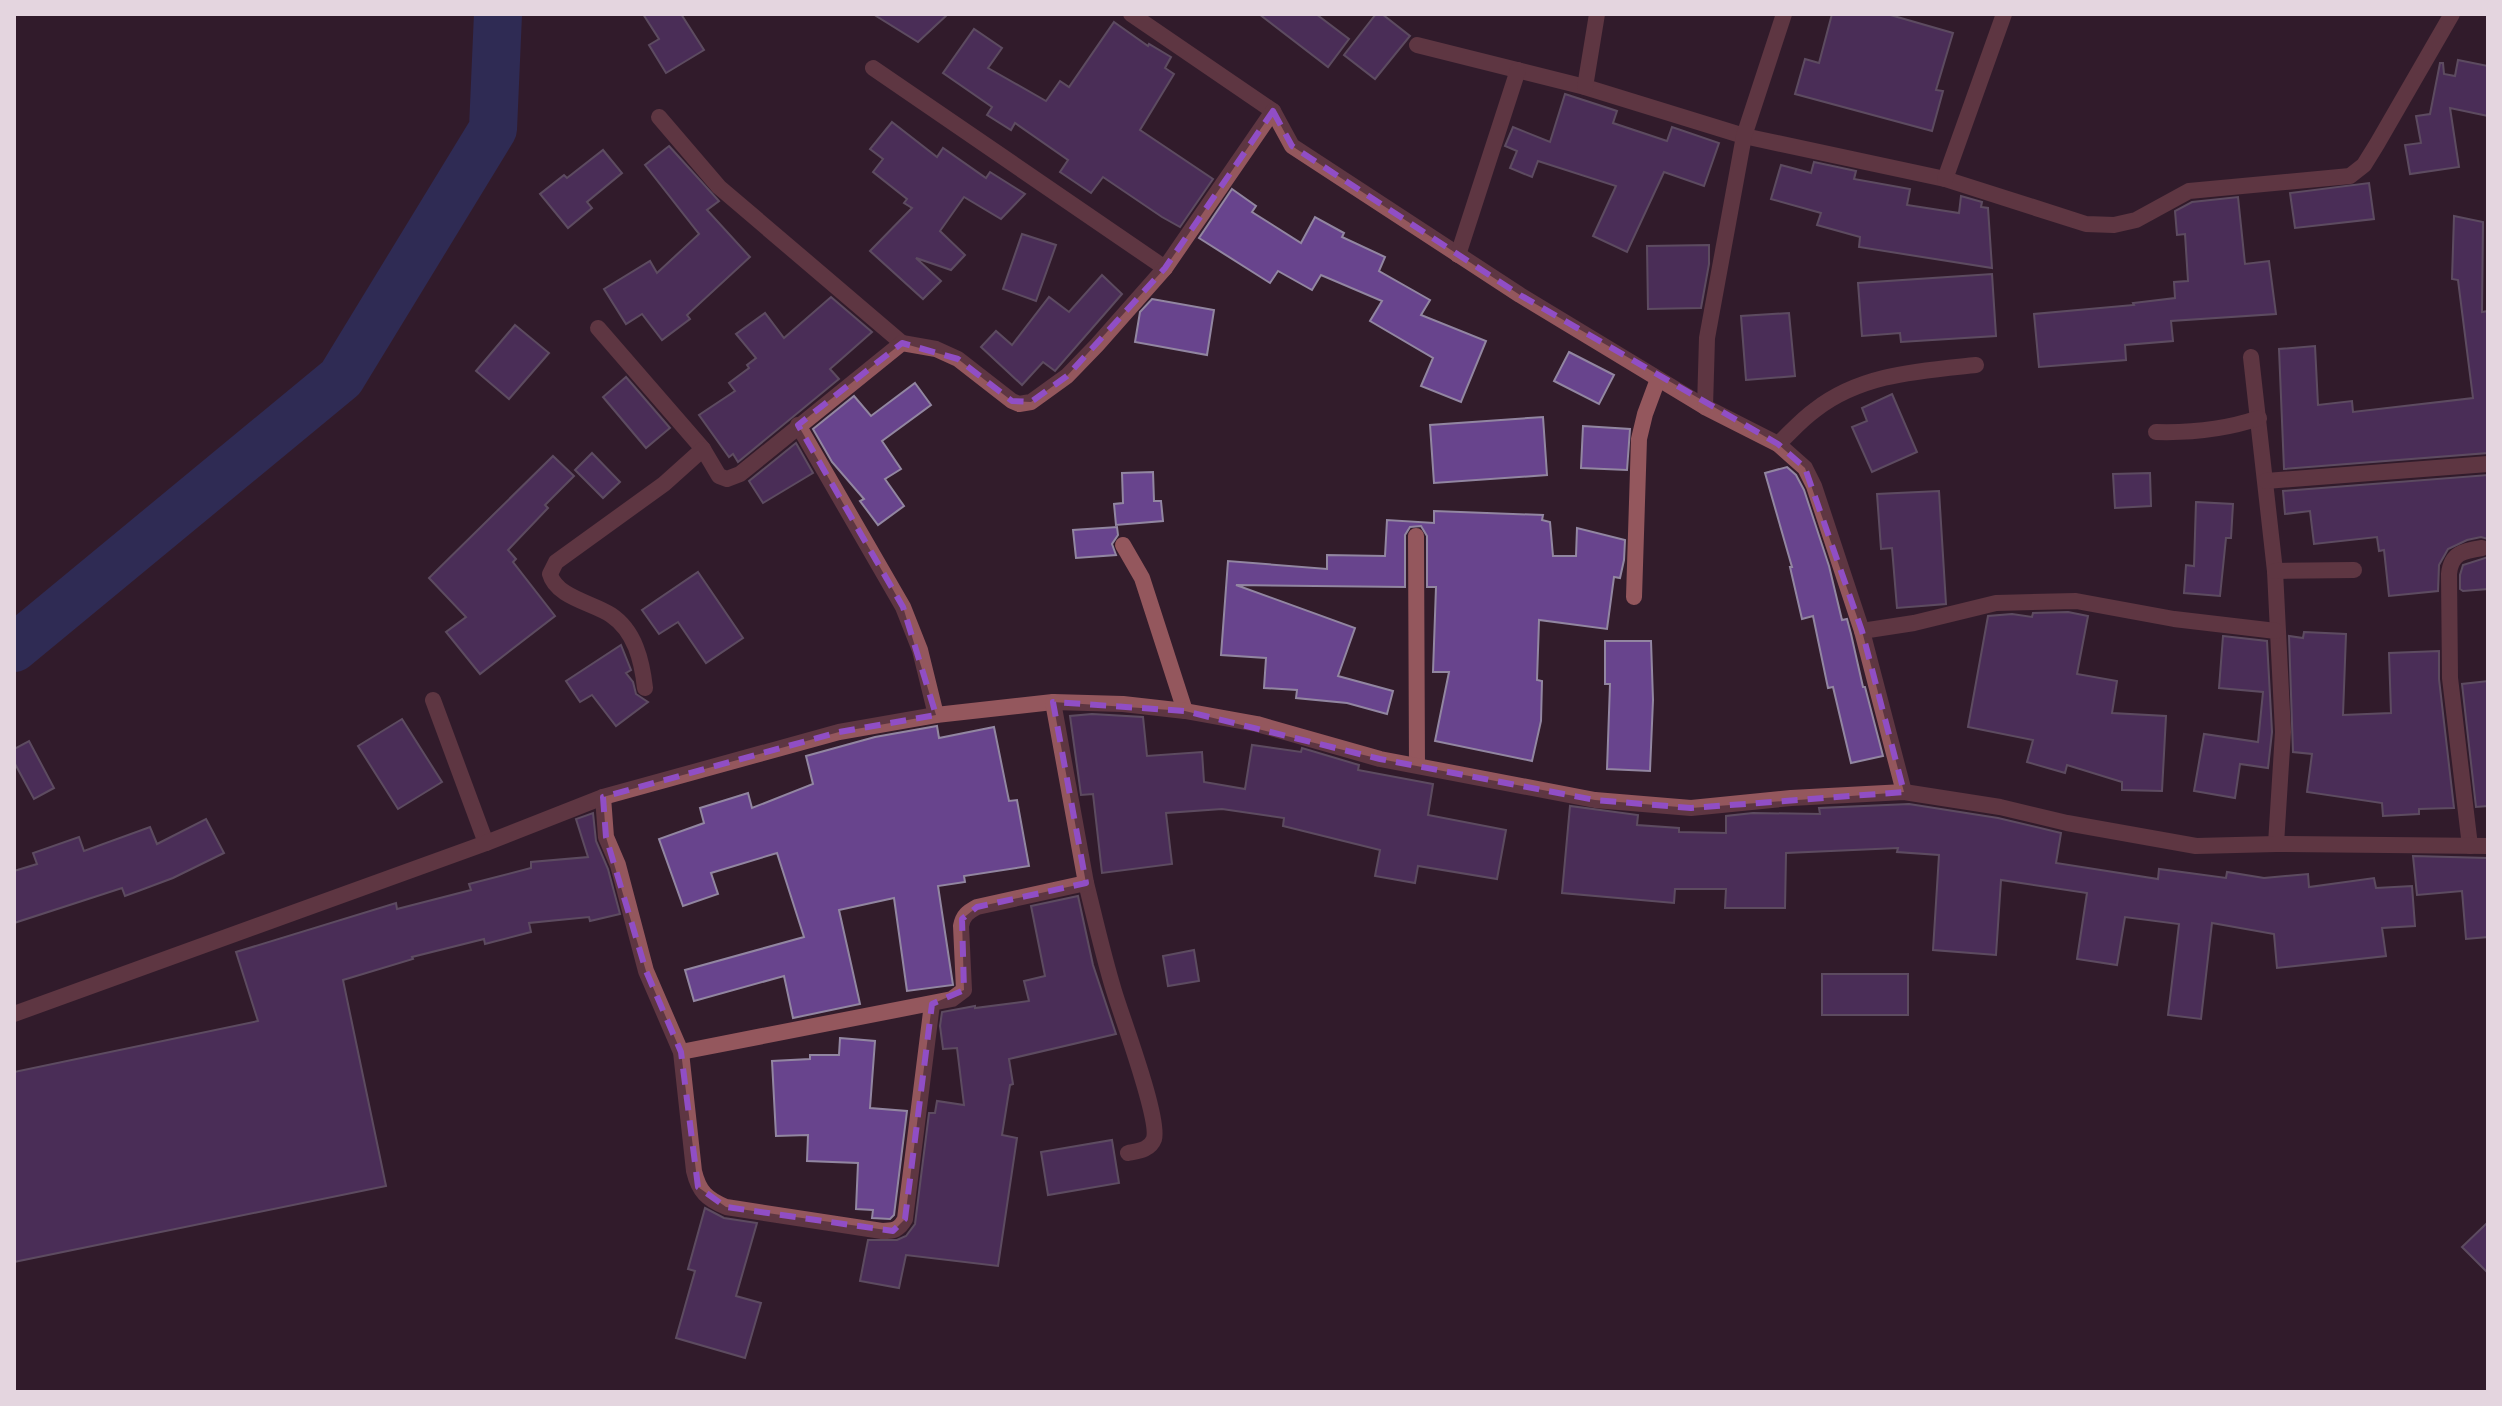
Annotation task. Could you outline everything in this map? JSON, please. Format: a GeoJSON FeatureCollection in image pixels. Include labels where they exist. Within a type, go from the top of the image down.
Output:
{"type":"FeatureCollection","features":[{"type":"Feature","properties":{"kind":"street"},"geometry":{"type":"LineString","coordinates":[[1131,14],[1273,111],[1292,146],[1458,255],[1658,379],[1778,444],[1805,468],[1814,486],[1862,631],[1904,792]]}},
{"type":"Feature","properties":{"kind":"street"},"geometry":{"type":"LineString","coordinates":[[1585,87],[1597,14]]}},
{"type":"Feature","properties":{"kind":"street"},"geometry":{"type":"LineString","coordinates":[[1705,407],[1707,338],[1744,136],[1784,14]]}},
{"type":"Feature","properties":{"kind":"street"},"geometry":{"type":"LineString","coordinates":[[1945,179],[2004,14]]}},
{"type":"Feature","properties":{"kind":"street"},"geometry":{"type":"LineString","coordinates":[[1417,45],[1585,87],[1744,136],[1945,179],[2086,224],[2114,225],[2136,220],[2189,191],[2350,176],[2364,165],[2452,14]]}},
{"type":"Feature","properties":{"kind":"street"},"geometry":{"type":"LineString","coordinates":[[873,68],[1165,268]]}},
{"type":"Feature","properties":{"kind":"street"},"geometry":{"type":"LineString","coordinates":[[1458,255],[1518,70]]}},
{"type":"Feature","properties":{"kind":"street"},"geometry":{"type":"LineString","coordinates":[[659,117],[719,187],[902,343],[936,349],[958,359],[1012,401],[1025,404],[1067,376],[1165,268],[1273,111]]}},
{"type":"Feature","properties":{"kind":"street"},"geometry":{"type":"LineString","coordinates":[[598,328],[703,449],[719,476],[727,479],[733,478],[902,343]]}},
{"type":"Feature","properties":{"kind":"street"},"geometry":{"type":"LineString","coordinates":[[2251,357],[2275,571],[2283,732],[2276,844]]}},
{"type":"Feature","properties":{"kind":"street"},"geometry":{"type":"LineString","coordinates":[[1778,444],[1816,409],[1862,383],[1900,373],[1976,365]]}},
{"type":"Feature","properties":{"kind":"street"},"geometry":{"type":"LineString","coordinates":[[1634,597],[1639,439],[1658,379]]}},
{"type":"Feature","properties":{"kind":"street"},"geometry":{"type":"LineString","coordinates":[[2156,432],[2191,433],[2231,428],[2259,418]]}},
{"type":"Feature","properties":{"kind":"street"},"geometry":{"type":"LineString","coordinates":[[798,425],[903,607],[920,650],[936,715]]}},
{"type":"Feature","properties":{"kind":"street"},"geometry":{"type":"LineString","coordinates":[[645,688],[636,647],[627,631],[613,616],[556,587],[550,574],[556,562],[664,484],[703,449]]}},
{"type":"Feature","properties":{"kind":"street"},"geometry":{"type":"LineString","coordinates":[[2266,481],[2488,464]]}},
{"type":"Feature","properties":{"kind":"street"},"geometry":{"type":"LineString","coordinates":[[1416,536],[1417,765]]}},
{"type":"Feature","properties":{"kind":"street"},"geometry":{"type":"LineString","coordinates":[[1123,545],[1142,578],[1185,711]]}},
{"type":"Feature","properties":{"kind":"street"},"geometry":{"type":"LineString","coordinates":[[2470,846],[2450,678],[2449,574],[2450,562],[2459,552],[2482,548]]}},
{"type":"Feature","properties":{"kind":"street"},"geometry":{"type":"LineString","coordinates":[[2275,571],[2354,570]]}},
{"type":"Feature","properties":{"kind":"street"},"geometry":{"type":"LineString","coordinates":[[1862,631],[1914,623],[1996,603],[2076,601],[2174,619],[2276,631]]}},
{"type":"Feature","properties":{"kind":"street"},"geometry":{"type":"LineString","coordinates":[[433,700],[486,843]]}},
{"type":"Feature","properties":{"kind":"street"},"geometry":{"type":"LineString","coordinates":[[1053,702],[1086,883],[1113,989],[1155,1128],[1154,1139],[1147,1148],[1128,1153]]}},
{"type":"Feature","properties":{"kind":"street"},"geometry":{"type":"LineString","coordinates":[[14,1014],[486,843],[603,797],[839,732],[936,715],[1053,702],[1123,704],[1257,724],[1380,759],[1595,800],[1691,808],[1904,792],[2000,807],[2067,823],[2196,846],[2488,846]]}},
{"type":"Feature","properties":{"kind":"street"},"geometry":{"type":"LineString","coordinates":[[603,797],[606,837],[618,865],[646,971],[681,1052],[694,1171],[698,1187],[708,1199],[726,1207],[893,1231],[900,1227],[905,1219],[932,1004]]}},
{"type":"Feature","properties":{"kind":"street"},"geometry":{"type":"LineString","coordinates":[[681,1052],[952,999],[964,990],[961,926],[968,912],[977,907],[1086,883]]}},
{"type":"Feature","properties":{"kind":"highlighted area"},"geometry":{"type":"Polygon","coordinates":[[[1273,111],[1292,146],[1520,295],[1778,444],[1805,468],[1862,631],[1904,792],[1691,808],[1595,800],[1380,759],[1185,711],[1053,702],[1086,883],[977,907],[962,919],[964,990],[932,1004],[905,1219],[893,1231],[726,1207],[698,1187],[681,1052],[646,971],[606,837],[603,797],[839,732],[936,715],[903,607],[798,425],[902,343],[958,359],[1012,401],[1031,402],[1067,376],[1165,268],[1273,111]]]}},
{"type":"Feature","properties":{"kind":"building"},"geometry":{"type":"Polygon","coordinates":[[[643,14],[681,14],[704,50],[666,73],[649,45],[659,39],[643,14]]]}},
{"type":"Feature","properties":{"kind":"building"},"geometry":{"type":"Polygon","coordinates":[[[873,14],[948,14],[918,42],[873,14]]]}},
{"type":"Feature","properties":{"kind":"building"},"geometry":{"type":"Polygon","coordinates":[[[1259,14],[1316,14],[1349,39],[1328,67],[1259,14]]]}},
{"type":"Feature","properties":{"kind":"building"},"geometry":{"type":"Polygon","coordinates":[[[1376,14],[1382,14],[1410,36],[1375,79],[1344,55],[1376,14]]]}},
{"type":"Feature","properties":{"kind":"building"},"geometry":{"type":"Polygon","coordinates":[[[1832,14],[1887,14],[1953,33],[1936,90],[1943,91],[1932,131],[1795,94],[1805,59],[1819,63],[1832,14]]]}},
{"type":"Feature","properties":{"kind":"building"},"geometry":{"type":"Polygon","coordinates":[[[1114,22],[1148,46],[1171,57],[1165,68],[1174,74],[1140,130],[1213,179],[1180,227],[1103,177],[1091,193],[1060,172],[1068,160],[1015,123],[1011,130],[987,115],[992,107],[943,73],[974,29],[1002,48],[988,68],[1046,101],[1060,81],[1069,87],[1114,22]]]}},
{"type":"Feature","properties":{"kind":"building"},"geometry":{"type":"Polygon","coordinates":[[[2458,60],[2488,66],[2488,116],[2450,108],[2459,167],[2410,174],[2405,145],[2421,143],[2416,116],[2430,114],[2440,63],[2443,63],[2444,74],[2455,76],[2458,60]]]}},
{"type":"Feature","properties":{"kind":"building"},"geometry":{"type":"Polygon","coordinates":[[[1565,94],[1617,111],[1613,123],[1667,141],[1672,127],[1719,143],[1704,186],[1664,172],[1627,252],[1593,236],[1616,186],[1538,161],[1532,177],[1510,168],[1517,151],[1505,146],[1513,127],[1550,142],[1565,94]]]}},
{"type":"Feature","properties":{"kind":"building"},"geometry":{"type":"Polygon","coordinates":[[[892,122],[937,157],[943,148],[986,178],[990,172],[1025,194],[1001,219],[964,197],[940,231],[965,255],[951,270],[916,258],[941,281],[923,299],[870,251],[912,208],[904,203],[907,199],[873,172],[883,159],[870,149],[892,122]]]}},
{"type":"Feature","properties":{"kind":"building"},"geometry":{"type":"Polygon","coordinates":[[[669,146],[719,201],[707,210],[750,257],[687,315],[690,319],[662,340],[642,314],[626,324],[604,289],[650,261],[657,273],[699,234],[645,165],[669,146]]]}},
{"type":"Feature","properties":{"kind":"building"},"geometry":{"type":"Polygon","coordinates":[[[603,150],[622,173],[587,202],[592,208],[568,228],[540,194],[603,150]]]}},
{"type":"Feature","properties":{"kind":"building"},"geometry":{"type":"Polygon","coordinates":[[[1814,162],[1856,171],[1854,179],[1910,189],[1907,205],[1959,213],[1961,196],[1982,202],[1981,207],[1988,208],[1992,268],[1859,247],[1860,237],[1817,225],[1821,213],[1771,199],[1781,165],[1811,173],[1814,162]]]}},
{"type":"Feature","properties":{"kind":"building"},"geometry":{"type":"Polygon","coordinates":[[[2369,183],[2374,219],[2295,228],[2290,193],[2369,183]]]}},
{"type":"Feature","properties":{"kind":"building"},"geometry":{"type":"Polygon","coordinates":[[[1232,189],[1256,206],[1252,212],[1301,243],[1315,217],[1344,233],[1342,237],[1385,257],[1379,271],[1430,300],[1421,315],[1486,341],[1461,402],[1421,386],[1433,358],[1370,321],[1382,301],[1321,275],[1312,290],[1278,271],[1270,283],[1199,238],[1232,189]]]}},
{"type":"Feature","properties":{"kind":"building"},"geometry":{"type":"Polygon","coordinates":[[[2238,197],[2245,264],[2269,261],[2276,314],[2171,321],[2173,341],[2125,345],[2126,360],[2039,367],[2034,314],[2175,298],[2174,282],[2188,281],[2185,234],[2177,235],[2175,211],[2192,202],[2238,197]]]}},
{"type":"Feature","properties":{"kind":"building"},"geometry":{"type":"Polygon","coordinates":[[[2454,216],[2483,222],[2482,312],[2488,311],[2488,453],[2284,469],[2279,349],[2315,346],[2318,405],[2352,401],[2353,412],[2473,398],[2458,280],[2452,279],[2454,216]]]}},
{"type":"Feature","properties":{"kind":"building"},"geometry":{"type":"Polygon","coordinates":[[[1022,234],[1056,245],[1036,301],[1003,289],[1022,234]]]}},
{"type":"Feature","properties":{"kind":"building"},"geometry":{"type":"Polygon","coordinates":[[[1709,245],[1701,308],[1648,309],[1647,246],[1709,245]]]}},
{"type":"Feature","properties":{"kind":"building"},"geometry":{"type":"Polygon","coordinates":[[[1992,274],[1996,336],[1901,342],[1900,333],[1862,336],[1858,283],[1992,274]]]}},
{"type":"Feature","properties":{"kind":"building"},"geometry":{"type":"Polygon","coordinates":[[[1102,275],[1122,294],[1055,371],[1043,362],[1022,385],[981,347],[996,331],[1012,345],[1049,297],[1069,312],[1102,275]]]}},
{"type":"Feature","properties":{"kind":"building"},"geometry":{"type":"Polygon","coordinates":[[[831,297],[872,332],[830,369],[839,379],[738,462],[733,454],[729,457],[699,415],[735,391],[729,383],[749,368],[747,365],[756,358],[736,334],[765,313],[784,338],[831,297]]]}},
{"type":"Feature","properties":{"kind":"building"},"geometry":{"type":"Polygon","coordinates":[[[1152,299],[1214,310],[1207,355],[1135,342],[1140,312],[1152,299]]]}},
{"type":"Feature","properties":{"kind":"building"},"geometry":{"type":"Polygon","coordinates":[[[1789,313],[1795,376],[1746,380],[1741,316],[1789,313]]]}},
{"type":"Feature","properties":{"kind":"building"},"geometry":{"type":"Polygon","coordinates":[[[515,325],[549,353],[509,399],[476,371],[515,325]]]}},
{"type":"Feature","properties":{"kind":"building"},"geometry":{"type":"Polygon","coordinates":[[[1569,352],[1614,375],[1599,404],[1554,381],[1569,352]]]}},
{"type":"Feature","properties":{"kind":"building"},"geometry":{"type":"Polygon","coordinates":[[[626,377],[670,428],[646,448],[603,397],[626,377]]]}},
{"type":"Feature","properties":{"kind":"building"},"geometry":{"type":"Polygon","coordinates":[[[915,383],[931,405],[882,441],[901,469],[885,479],[904,506],[878,525],[860,501],[864,499],[832,462],[813,429],[854,396],[871,416],[915,383]]]}},
{"type":"Feature","properties":{"kind":"building"},"geometry":{"type":"Polygon","coordinates":[[[1892,394],[1917,452],[1872,472],[1852,427],[1867,421],[1862,408],[1892,394]]]}},
{"type":"Feature","properties":{"kind":"building"},"geometry":{"type":"Polygon","coordinates":[[[1543,417],[1547,475],[1434,483],[1430,425],[1543,417]]]}},
{"type":"Feature","properties":{"kind":"building"},"geometry":{"type":"Polygon","coordinates":[[[1583,426],[1630,429],[1627,470],[1581,468],[1583,426]]]}},
{"type":"Feature","properties":{"kind":"building"},"geometry":{"type":"Polygon","coordinates":[[[796,443],[813,473],[763,503],[749,481],[796,443]]]}},
{"type":"Feature","properties":{"kind":"building"},"geometry":{"type":"Polygon","coordinates":[[[592,453],[620,482],[603,498],[575,470],[592,453]]]}},
{"type":"Feature","properties":{"kind":"building"},"geometry":{"type":"Polygon","coordinates":[[[553,456],[574,476],[508,550],[516,559],[513,562],[555,616],[480,674],[446,632],[466,617],[429,578],[553,456]]]}},
{"type":"Feature","properties":{"kind":"building"},"geometry":{"type":"Polygon","coordinates":[[[1787,467],[1796,475],[1804,490],[1829,566],[1842,620],[1847,619],[1883,756],[1851,763],[1833,687],[1828,688],[1813,616],[1802,619],[1792,567],[1765,473],[1787,467]]]}},
{"type":"Feature","properties":{"kind":"building"},"geometry":{"type":"Polygon","coordinates":[[[1153,472],[1154,501],[1161,501],[1163,521],[1116,525],[1114,504],[1123,503],[1122,473],[1153,472]]]}},
{"type":"Feature","properties":{"kind":"building"},"geometry":{"type":"Polygon","coordinates":[[[2150,473],[2151,506],[2115,508],[2113,474],[2150,473]]]}},
{"type":"Feature","properties":{"kind":"building"},"geometry":{"type":"Polygon","coordinates":[[[2488,475],[2488,539],[2467,540],[2448,549],[2439,565],[2438,591],[2389,596],[2384,550],[2379,551],[2377,537],[2314,544],[2310,511],[2285,514],[2283,491],[2488,475]]]}},
{"type":"Feature","properties":{"kind":"building"},"geometry":{"type":"Polygon","coordinates":[[[1939,491],[1946,604],[1897,608],[1892,548],[1881,549],[1877,494],[1939,491]]]}},
{"type":"Feature","properties":{"kind":"building"},"geometry":{"type":"Polygon","coordinates":[[[2196,502],[2233,504],[2231,538],[2226,538],[2220,596],[2184,593],[2186,565],[2194,566],[2196,502]]]}},
{"type":"Feature","properties":{"kind":"building"},"geometry":{"type":"Polygon","coordinates":[[[1434,511],[1543,515],[1542,520],[1550,522],[1553,556],[1576,556],[1577,528],[1625,540],[1620,578],[1614,577],[1607,629],[1539,620],[1537,680],[1542,681],[1541,721],[1532,761],[1435,741],[1449,672],[1433,672],[1436,587],[1427,587],[1427,536],[1421,526],[1410,527],[1405,535],[1405,587],[1236,585],[1355,628],[1338,676],[1393,691],[1387,714],[1347,703],[1296,698],[1297,690],[1264,688],[1266,658],[1221,655],[1228,561],[1327,569],[1327,555],[1385,556],[1387,520],[1434,523],[1434,511]]]}},
{"type":"Feature","properties":{"kind":"building"},"geometry":{"type":"Polygon","coordinates":[[[1117,527],[1118,535],[1112,544],[1116,555],[1076,558],[1073,530],[1117,527]]]}},
{"type":"Feature","properties":{"kind":"building"},"geometry":{"type":"Polygon","coordinates":[[[2488,557],[2488,589],[2460,589],[2463,565],[2488,557]]]}},
{"type":"Feature","properties":{"kind":"building"},"geometry":{"type":"Polygon","coordinates":[[[698,572],[743,638],[706,663],[678,622],[659,634],[642,610],[698,572]]]}},
{"type":"Feature","properties":{"kind":"building"},"geometry":{"type":"Polygon","coordinates":[[[2068,612],[2088,616],[2077,674],[2117,681],[2112,713],[2166,716],[2162,791],[2122,790],[2122,782],[2067,765],[2065,773],[2027,762],[2033,740],[1968,727],[1988,616],[2012,614],[2032,617],[2033,613],[2068,612]]]}},
{"type":"Feature","properties":{"kind":"building"},"geometry":{"type":"Polygon","coordinates":[[[2304,632],[2346,634],[2343,715],[2391,713],[2389,653],[2439,651],[2439,679],[2454,808],[2419,809],[2419,814],[2383,816],[2382,803],[2307,792],[2312,754],[2293,752],[2289,636],[2303,638],[2304,632]]]}},
{"type":"Feature","properties":{"kind":"building"},"geometry":{"type":"Polygon","coordinates":[[[2223,636],[2267,641],[2272,732],[2268,768],[2240,764],[2235,798],[2194,791],[2204,734],[2258,742],[2263,692],[2219,688],[2223,636]]]}},
{"type":"Feature","properties":{"kind":"building"},"geometry":{"type":"Polygon","coordinates":[[[1605,641],[1651,641],[1653,700],[1650,771],[1607,769],[1610,684],[1605,684],[1605,641]]]}},
{"type":"Feature","properties":{"kind":"building"},"geometry":{"type":"Polygon","coordinates":[[[621,645],[631,670],[626,673],[633,682],[636,694],[648,702],[616,726],[592,695],[580,702],[566,681],[621,645]]]}},
{"type":"Feature","properties":{"kind":"building"},"geometry":{"type":"Polygon","coordinates":[[[2488,681],[2488,806],[2476,807],[2462,684],[2488,681]]]}},
{"type":"Feature","properties":{"kind":"building"},"geometry":{"type":"Polygon","coordinates":[[[1070,716],[1143,717],[1147,756],[1202,752],[1204,782],[1245,789],[1252,745],[1301,752],[1302,748],[1359,765],[1358,770],[1433,784],[1428,815],[1506,830],[1497,879],[1418,866],[1415,883],[1375,876],[1380,850],[1283,826],[1284,818],[1222,809],[1166,813],[1172,864],[1102,873],[1093,794],[1081,795],[1070,716]]]}},
{"type":"Feature","properties":{"kind":"building"},"geometry":{"type":"Polygon","coordinates":[[[402,719],[442,782],[398,809],[358,746],[402,719]]]}},
{"type":"Feature","properties":{"kind":"building"},"geometry":{"type":"Polygon","coordinates":[[[937,726],[939,738],[994,727],[1009,801],[1017,800],[1029,866],[964,876],[965,882],[938,886],[953,985],[907,991],[894,898],[839,910],[860,1004],[793,1018],[784,976],[694,1001],[685,970],[804,937],[777,853],[711,873],[718,894],[683,906],[659,839],[704,823],[700,808],[748,793],[752,808],[813,784],[806,756],[875,737],[937,726]]]}},
{"type":"Feature","properties":{"kind":"building"},"geometry":{"type":"Polygon","coordinates":[[[29,741],[54,788],[34,799],[14,762],[14,749],[29,741]]]}},
{"type":"Feature","properties":{"kind":"building"},"geometry":{"type":"Polygon","coordinates":[[[1909,804],[1998,818],[2061,833],[2056,863],[2158,879],[2159,869],[2226,878],[2227,872],[2264,878],[2308,874],[2309,887],[2374,878],[2376,888],[2412,886],[2415,926],[2382,928],[2386,956],[2277,968],[2274,934],[2212,923],[2201,1019],[2168,1015],[2179,924],[2125,917],[2117,965],[2077,959],[2087,893],[2001,880],[1996,955],[1933,950],[1939,855],[1897,852],[1898,848],[1786,853],[1785,908],[1725,908],[1726,889],[1675,889],[1674,903],[1562,893],[1570,806],[1638,815],[1637,825],[1679,828],[1679,832],[1726,833],[1726,816],[1753,813],[1820,814],[1819,808],[1909,804]]]}},
{"type":"Feature","properties":{"kind":"building"},"geometry":{"type":"Polygon","coordinates":[[[593,813],[596,841],[608,869],[620,914],[590,921],[589,917],[529,923],[531,932],[485,944],[484,939],[412,957],[343,980],[386,1186],[14,1262],[14,1072],[258,1021],[236,952],[396,903],[397,909],[471,890],[469,884],[531,868],[531,862],[588,857],[576,819],[593,813]]]}},
{"type":"Feature","properties":{"kind":"building"},"geometry":{"type":"Polygon","coordinates":[[[206,819],[224,853],[173,878],[125,896],[122,888],[14,923],[14,871],[37,864],[33,853],[79,837],[84,851],[150,827],[157,844],[206,819]]]}},
{"type":"Feature","properties":{"kind":"building"},"geometry":{"type":"Polygon","coordinates":[[[2413,856],[2488,858],[2488,937],[2466,939],[2462,891],[2417,895],[2413,856]]]}},
{"type":"Feature","properties":{"kind":"building"},"geometry":{"type":"Polygon","coordinates":[[[1078,896],[1093,965],[1116,1034],[1009,1059],[1013,1084],[1010,1085],[1002,1135],[1017,1138],[998,1266],[906,1255],[899,1288],[860,1281],[868,1240],[897,1240],[906,1236],[915,1224],[929,1113],[935,1113],[937,1101],[964,1105],[957,1048],[943,1049],[942,1012],[1029,1001],[1024,981],[1045,976],[1031,906],[1078,896]]]}},
{"type":"Feature","properties":{"kind":"building"},"geometry":{"type":"Polygon","coordinates":[[[1194,950],[1199,981],[1168,986],[1163,956],[1194,950]]]}},
{"type":"Feature","properties":{"kind":"building"},"geometry":{"type":"Polygon","coordinates":[[[1822,974],[1908,974],[1908,1015],[1822,1015],[1822,974]]]}},
{"type":"Feature","properties":{"kind":"building"},"geometry":{"type":"Polygon","coordinates":[[[840,1038],[875,1041],[870,1108],[907,1111],[894,1215],[890,1219],[872,1218],[873,1210],[856,1209],[858,1163],[807,1161],[808,1135],[776,1136],[772,1061],[810,1059],[810,1055],[839,1055],[840,1038]]]}},
{"type":"Feature","properties":{"kind":"building"},"geometry":{"type":"Polygon","coordinates":[[[1112,1140],[1119,1183],[1048,1195],[1041,1152],[1112,1140]]]}},
{"type":"Feature","properties":{"kind":"building"},"geometry":{"type":"Polygon","coordinates":[[[705,1208],[724,1218],[757,1223],[736,1296],[761,1303],[745,1358],[676,1338],[695,1271],[688,1269],[705,1208]]]}},
{"type":"Feature","properties":{"kind":"building"},"geometry":{"type":"Polygon","coordinates":[[[2488,1222],[2488,1273],[2462,1247],[2488,1222]]]}},
{"type":"Feature","properties":{"kind":"waterway"},"geometry":{"type":"LineString","coordinates":[[14,648],[341,378],[493,129],[498,14]]}}]}
